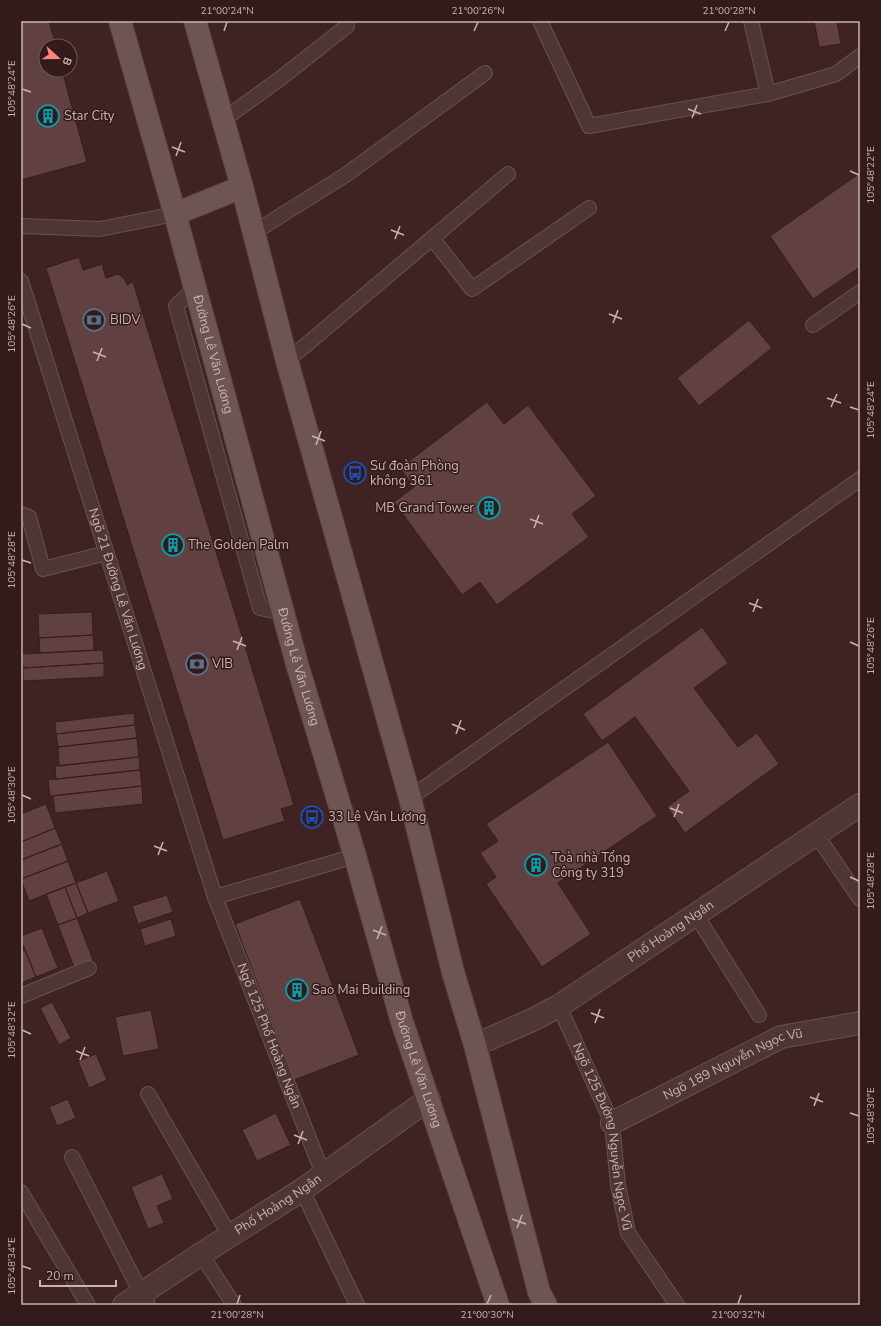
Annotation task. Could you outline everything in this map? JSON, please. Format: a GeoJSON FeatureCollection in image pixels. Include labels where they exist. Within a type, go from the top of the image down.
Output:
{"type":"FeatureCollection","features":[{"type":"Feature","properties":{"kind":"main road","name":"Đường Lê Văn Lương"},"geometry":{"type":"LineString","coordinates":[[120,21],[175,214],[297,664],[355,856],[402,1022],[498,1305]]}},
{"type":"Feature","properties":{"kind":"main road"},"geometry":{"type":"LineString","coordinates":[[195,21],[242,188],[287,361],[410,798],[453,972],[474,1045],[539,1292],[546,1305]]}},
{"type":"Feature","properties":{"kind":"main road"},"geometry":{"type":"LineString","coordinates":[[175,214],[242,188]]}},
{"type":"Feature","properties":{"kind":"street","name":"Phố Hoàng Ngân"},"geometry":{"type":"LineString","coordinates":[[474,1045],[530,1021],[559,1006],[860,805]]}},
{"type":"Feature","properties":{"kind":"street","name":"Ngõ 189 Nguyễn Ngọc Vũ"},"geometry":{"type":"LineString","coordinates":[[612,1123],[781,1037],[860,1023]]}},
{"type":"Feature","properties":{"kind":"street","name":"Phố Hoàng Ngân"},"geometry":{"type":"LineString","coordinates":[[138,1301],[201,1254],[302,1190],[429,1099]]}},
{"type":"Feature","properties":{"kind":"lane"},"geometry":{"type":"LineString","coordinates":[[540,21],[589,126],[768,94],[836,74],[860,56]]}},
{"type":"Feature","properties":{"kind":"lane"},"geometry":{"type":"LineString","coordinates":[[751,21],[768,94]]}},
{"type":"Feature","properties":{"kind":"lane"},"geometry":{"type":"LineString","coordinates":[[223,120],[281,78],[347,26]]}},
{"type":"Feature","properties":{"kind":"lane"},"geometry":{"type":"LineString","coordinates":[[253,233],[347,174],[485,73]]}},
{"type":"Feature","properties":{"kind":"lane"},"geometry":{"type":"LineString","coordinates":[[287,361],[508,174]]}},
{"type":"Feature","properties":{"kind":"lane"},"geometry":{"type":"LineString","coordinates":[[432,238],[472,288],[589,208]]}},
{"type":"Feature","properties":{"kind":"lane"},"geometry":{"type":"LineString","coordinates":[[21,226],[100,229],[175,214]]}},
{"type":"Feature","properties":{"kind":"lane","name":"Ngõ 21 Đường Lê Văn Lương"},"geometry":{"type":"LineString","coordinates":[[21,281],[215,898]]}},
{"type":"Feature","properties":{"kind":"lane"},"geometry":{"type":"LineString","coordinates":[[813,325],[860,292]]}},
{"type":"Feature","properties":{"kind":"lane"},"geometry":{"type":"LineString","coordinates":[[410,798],[860,479]]}},
{"type":"Feature","properties":{"kind":"lane"},"geometry":{"type":"LineString","coordinates":[[21,514],[29,517],[43,570],[107,553]]}},
{"type":"Feature","properties":{"kind":"lane"},"geometry":{"type":"LineString","coordinates":[[816,834],[860,899]]}},
{"type":"Feature","properties":{"kind":"lane"},"geometry":{"type":"LineString","coordinates":[[215,898],[355,856]]}},
{"type":"Feature","properties":{"kind":"lane","name":"Ngõ 125 Phố Hoàng Ngân"},"geometry":{"type":"LineString","coordinates":[[215,898],[323,1174]]}},
{"type":"Feature","properties":{"kind":"lane"},"geometry":{"type":"LineString","coordinates":[[696,915],[759,1015]]}},
{"type":"Feature","properties":{"kind":"lane"},"geometry":{"type":"LineString","coordinates":[[21,996],[89,968]]}},
{"type":"Feature","properties":{"kind":"lane","name":"Ngõ 125 Đường Nguyễn Ngọc Vũ"},"geometry":{"type":"LineString","coordinates":[[559,1006],[612,1123],[618,1185],[628,1233],[677,1305]]}},
{"type":"Feature","properties":{"kind":"lane"},"geometry":{"type":"LineString","coordinates":[[148,1094],[230,1236]]}},
{"type":"Feature","properties":{"kind":"lane"},"geometry":{"type":"LineString","coordinates":[[72,1157],[138,1301]]}},
{"type":"Feature","properties":{"kind":"lane"},"geometry":{"type":"LineString","coordinates":[[302,1190],[357,1305]]}},
{"type":"Feature","properties":{"kind":"lane"},"geometry":{"type":"LineString","coordinates":[[21,1192],[88,1305]]}},
{"type":"Feature","properties":{"kind":"lane"},"geometry":{"type":"LineString","coordinates":[[201,1254],[234,1305]]}},
{"type":"Feature","properties":{"kind":"building","name":"Star City"},"geometry":{"type":"Polygon","coordinates":[[[21,21],[49,21],[54,38],[38,38],[38,78],[64,78],[87,162],[21,180],[21,21]]]}},
{"type":"Feature","properties":{"kind":"building"},"geometry":{"type":"Polygon","coordinates":[[[814,21],[837,21],[841,44],[819,47],[814,21]]]}},
{"type":"Feature","properties":{"kind":"building"},"geometry":{"type":"Polygon","coordinates":[[[860,173],[860,267],[813,299],[770,236],[860,173]]]}},
{"type":"Feature","properties":{"kind":"building","name":"The Golden Palm"},"geometry":{"type":"Polygon","coordinates":[[[79,257],[83,270],[102,264],[106,278],[118,274],[124,278],[127,285],[133,282],[294,805],[281,809],[285,821],[223,840],[46,268],[79,257]]]}},
{"type":"Feature","properties":{"kind":"building"},"geometry":{"type":"Polygon","coordinates":[[[749,320],[772,348],[699,406],[677,378],[749,320]]]}},
{"type":"Feature","properties":{"kind":"building","name":"MB Grand Tower"},"geometry":{"type":"Polygon","coordinates":[[[487,402],[504,424],[528,405],[596,496],[572,514],[589,537],[497,605],[480,582],[462,595],[394,502],[414,487],[400,468],[487,402]]]}},
{"type":"Feature","properties":{"kind":"building"},"geometry":{"type":"Polygon","coordinates":[[[92,612],[93,635],[39,638],[38,614],[92,612]]]}},
{"type":"Feature","properties":{"kind":"building"},"geometry":{"type":"Polygon","coordinates":[[[702,627],[728,663],[694,688],[738,747],[757,733],[779,764],[685,833],[667,807],[689,791],[635,717],[602,741],[583,714],[702,627]]]}},
{"type":"Feature","properties":{"kind":"building"},"geometry":{"type":"Polygon","coordinates":[[[93,635],[94,650],[40,653],[39,638],[93,635]]]}},
{"type":"Feature","properties":{"kind":"building"},"geometry":{"type":"Polygon","coordinates":[[[103,650],[104,663],[23,668],[22,654],[103,650]]]}},
{"type":"Feature","properties":{"kind":"building"},"geometry":{"type":"Polygon","coordinates":[[[104,663],[104,677],[23,681],[23,668],[104,663]]]}},
{"type":"Feature","properties":{"kind":"building"},"geometry":{"type":"Polygon","coordinates":[[[134,713],[135,725],[56,734],[55,722],[134,713]]]}},
{"type":"Feature","properties":{"kind":"building"},"geometry":{"type":"Polygon","coordinates":[[[135,725],[137,738],[58,747],[56,734],[135,725]]]}},
{"type":"Feature","properties":{"kind":"building"},"geometry":{"type":"Polygon","coordinates":[[[137,738],[139,757],[59,766],[58,747],[137,738]]]}},
{"type":"Feature","properties":{"kind":"building","name":"Toà nhà Tổng Công ty 319"},"geometry":{"type":"Polygon","coordinates":[[[608,742],[657,816],[558,883],[591,934],[542,967],[486,884],[496,877],[480,853],[498,841],[486,824],[608,742]]]}},
{"type":"Feature","properties":{"kind":"building"},"geometry":{"type":"Polygon","coordinates":[[[139,757],[140,770],[56,779],[55,766],[139,757]]]}},
{"type":"Feature","properties":{"kind":"building"},"geometry":{"type":"Polygon","coordinates":[[[140,770],[142,786],[50,796],[48,780],[140,770]]]}},
{"type":"Feature","properties":{"kind":"building"},"geometry":{"type":"Polygon","coordinates":[[[142,786],[143,804],[55,813],[53,796],[142,786]]]}},
{"type":"Feature","properties":{"kind":"building"},"geometry":{"type":"Polygon","coordinates":[[[46,804],[55,828],[21,842],[21,814],[46,804]]]}},
{"type":"Feature","properties":{"kind":"building"},"geometry":{"type":"Polygon","coordinates":[[[55,828],[62,844],[21,860],[21,842],[55,828]]]}},
{"type":"Feature","properties":{"kind":"building"},"geometry":{"type":"Polygon","coordinates":[[[62,844],[68,861],[21,879],[21,860],[62,844]]]}},
{"type":"Feature","properties":{"kind":"building"},"geometry":{"type":"Polygon","coordinates":[[[68,861],[76,883],[29,901],[21,879],[68,861]]]}},
{"type":"Feature","properties":{"kind":"building"},"geometry":{"type":"Polygon","coordinates":[[[107,871],[119,901],[88,913],[76,883],[107,871]]]}},
{"type":"Feature","properties":{"kind":"building"},"geometry":{"type":"Polygon","coordinates":[[[76,883],[88,913],[77,918],[65,887],[76,883]]]}},
{"type":"Feature","properties":{"kind":"building"},"geometry":{"type":"Polygon","coordinates":[[[65,887],[77,918],[58,925],[46,894],[65,887]]]}},
{"type":"Feature","properties":{"kind":"building"},"geometry":{"type":"Polygon","coordinates":[[[167,895],[173,912],[138,924],[132,906],[167,895]]]}},
{"type":"Feature","properties":{"kind":"building","name":"Sao Mai Building"},"geometry":{"type":"Polygon","coordinates":[[[300,899],[359,1055],[294,1080],[235,924],[300,899]]]}},
{"type":"Feature","properties":{"kind":"building"},"geometry":{"type":"Polygon","coordinates":[[[77,918],[93,960],[74,967],[58,925],[77,918]]]}},
{"type":"Feature","properties":{"kind":"building"},"geometry":{"type":"Polygon","coordinates":[[[171,919],[176,936],[145,946],[140,929],[171,919]]]}},
{"type":"Feature","properties":{"kind":"building"},"geometry":{"type":"Polygon","coordinates":[[[42,928],[58,968],[36,977],[21,940],[21,936],[42,928]]]}},
{"type":"Feature","properties":{"kind":"building"},"geometry":{"type":"Polygon","coordinates":[[[25,950],[36,977],[21,983],[21,951],[25,950]]]}},
{"type":"Feature","properties":{"kind":"building"},"geometry":{"type":"Polygon","coordinates":[[[52,1002],[71,1038],[59,1045],[40,1008],[52,1002]]]}},
{"type":"Feature","properties":{"kind":"building"},"geometry":{"type":"Polygon","coordinates":[[[151,1010],[159,1049],[123,1056],[115,1017],[151,1010]]]}},
{"type":"Feature","properties":{"kind":"building"},"geometry":{"type":"Polygon","coordinates":[[[96,1054],[107,1080],[89,1088],[78,1061],[96,1054]]]}},
{"type":"Feature","properties":{"kind":"building"},"geometry":{"type":"Polygon","coordinates":[[[68,1099],[76,1118],[57,1126],[49,1107],[68,1099]]]}},
{"type":"Feature","properties":{"kind":"building"},"geometry":{"type":"Polygon","coordinates":[[[276,1113],[291,1145],[257,1161],[242,1130],[276,1113]]]}},
{"type":"Feature","properties":{"kind":"building"},"geometry":{"type":"Polygon","coordinates":[[[162,1174],[173,1199],[157,1206],[164,1223],[148,1229],[131,1187],[162,1174]]]}},
{"type":"Feature","properties":{"kind":"place","name":"Star City"},"geometry":{"type":"Point","coordinates":[48,116]}},
{"type":"Feature","properties":{"kind":"place","name":"BIDV"},"geometry":{"type":"Point","coordinates":[94,320]}},
{"type":"Feature","properties":{"kind":"place","name":"Sư đoàn Phòng không 361"},"geometry":{"type":"Point","coordinates":[355,473]}},
{"type":"Feature","properties":{"kind":"place","name":"MB Grand Tower"},"geometry":{"type":"Point","coordinates":[489,508]}},
{"type":"Feature","properties":{"kind":"place","name":"The Golden Palm"},"geometry":{"type":"Point","coordinates":[173,545]}},
{"type":"Feature","properties":{"kind":"place","name":"VIB"},"geometry":{"type":"Point","coordinates":[197,664]}},
{"type":"Feature","properties":{"kind":"place","name":"33 Lê Văn Lương"},"geometry":{"type":"Point","coordinates":[312,817]}},
{"type":"Feature","properties":{"kind":"place","name":"Toà nhà Tổng Công ty 319"},"geometry":{"type":"Point","coordinates":[536,865]}},
{"type":"Feature","properties":{"kind":"place","name":"Sao Mai Building"},"geometry":{"type":"Point","coordinates":[297,990]}}]}
